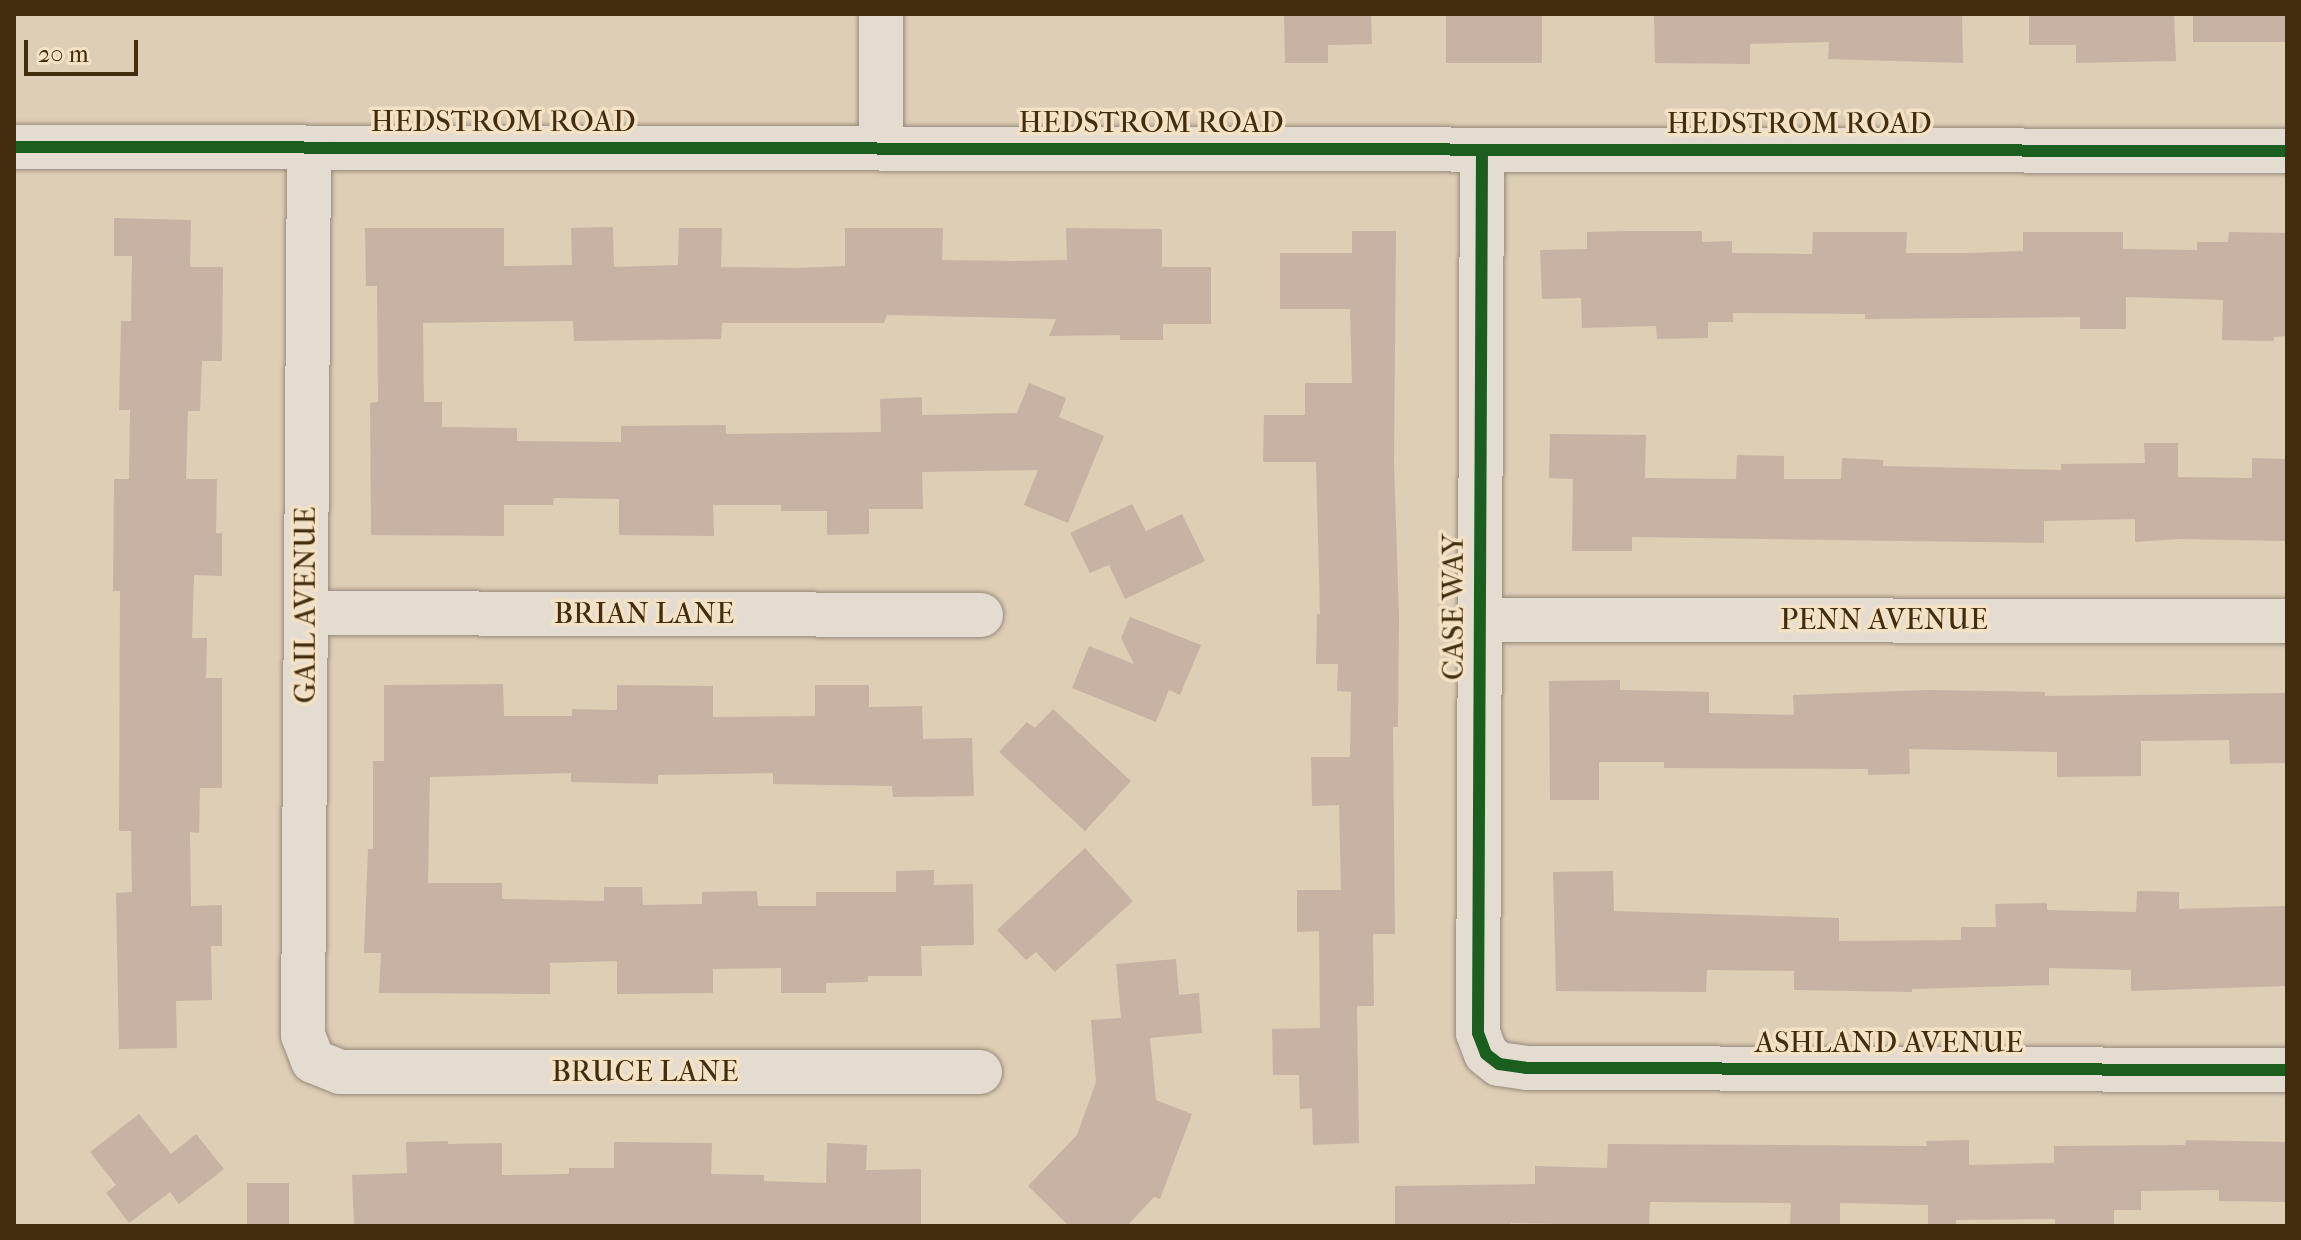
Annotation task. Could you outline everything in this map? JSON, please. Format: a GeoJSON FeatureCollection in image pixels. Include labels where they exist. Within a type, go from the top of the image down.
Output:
{"type":"FeatureCollection","features":[{"type":"Feature","properties":{"kind":"street"},"geometry":{"type":"LineString","coordinates":[[881,14],[881,148]]}},
{"type":"Feature","properties":{"kind":"street","name":"HEDSTROM ROAD"},"geometry":{"type":"LineString","coordinates":[[14,147],[2287,151]]}},
{"type":"Feature","properties":{"kind":"street","name":"GAIL AVENUE"},"geometry":{"type":"LineString","coordinates":[[309,148],[303,1035],[313,1061]]}},
{"type":"Feature","properties":{"kind":"street","name":"CASE WAY"},"geometry":{"type":"LineString","coordinates":[[1482,150],[1478,1033],[1482,1047],[1492,1060]]}},
{"type":"Feature","properties":{"kind":"street","name":"BRIAN LANE"},"geometry":{"type":"LineString","coordinates":[[306,613],[981,615]]}},
{"type":"Feature","properties":{"kind":"street","name":"PENN AVENUE"},"geometry":{"type":"LineString","coordinates":[[1481,620],[2287,621]]}},
{"type":"Feature","properties":{"kind":"street","name":"ASHLAND AVENUE"},"geometry":{"type":"LineString","coordinates":[[1492,1060],[1507,1067],[1526,1068],[2287,1070]]}},
{"type":"Feature","properties":{"kind":"street","name":"BRUCE LANE"},"geometry":{"type":"LineString","coordinates":[[313,1061],[340,1072],[980,1072]]}},
{"type":"Feature","properties":{"kind":"building"},"geometry":{"type":"Polygon","coordinates":[[[1284,14],[1371,14],[1372,44],[1328,45],[1328,63],[1285,63],[1284,14]]]}},
{"type":"Feature","properties":{"kind":"building"},"geometry":{"type":"Polygon","coordinates":[[[1446,14],[1542,14],[1542,63],[1446,63],[1446,14]]]}},
{"type":"Feature","properties":{"kind":"building"},"geometry":{"type":"Polygon","coordinates":[[[1654,14],[1962,14],[1963,63],[1828,59],[1829,42],[1750,44],[1750,64],[1655,63],[1654,14]]]}},
{"type":"Feature","properties":{"kind":"building"},"geometry":{"type":"Polygon","coordinates":[[[2029,14],[2174,14],[2176,61],[2076,63],[2076,45],[2029,45],[2029,14]]]}},
{"type":"Feature","properties":{"kind":"building"},"geometry":{"type":"Polygon","coordinates":[[[2193,14],[2287,14],[2287,42],[2193,42],[2193,14]]]}},
{"type":"Feature","properties":{"kind":"building"},"geometry":{"type":"Polygon","coordinates":[[[114,218],[191,220],[190,267],[223,267],[222,361],[202,361],[200,411],[188,411],[186,479],[217,479],[216,533],[222,533],[222,576],[194,575],[192,638],[207,638],[206,678],[222,678],[222,788],[200,788],[199,833],[190,832],[191,906],[222,905],[222,946],[211,946],[212,1000],[176,1001],[177,1048],[119,1049],[116,893],[132,892],[131,831],[119,831],[120,591],[113,591],[114,479],[129,479],[130,410],[119,410],[121,321],[131,321],[132,256],[114,256],[114,218]]]}},
{"type":"Feature","properties":{"kind":"building"},"geometry":{"type":"Polygon","coordinates":[[[613,227],[614,267],[678,265],[679,228],[722,228],[721,267],[798,268],[845,266],[845,228],[943,228],[942,260],[1014,261],[1067,260],[1066,228],[1162,229],[1162,267],[1211,267],[1211,324],[1163,324],[1163,340],[1120,340],[1120,335],[1049,336],[1056,319],[887,315],[884,323],[722,323],[721,339],[574,341],[573,321],[423,323],[424,402],[442,402],[442,427],[517,428],[517,441],[621,442],[621,426],[726,425],[726,434],[881,432],[880,399],[922,397],[922,415],[1017,413],[1029,383],[1066,398],[1059,417],[1104,436],[1068,523],[1024,505],[1038,470],[922,472],[923,509],[869,509],[869,534],[827,535],[827,511],[781,511],[781,505],[713,505],[714,536],[619,535],[619,499],[554,498],[553,505],[504,505],[504,536],[371,535],[370,403],[378,402],[377,286],[366,286],[365,228],[504,228],[504,266],[572,265],[571,228],[613,227]]]}},
{"type":"Feature","properties":{"kind":"building"},"geometry":{"type":"Polygon","coordinates":[[[1352,231],[1396,231],[1394,463],[1399,615],[1398,727],[1393,727],[1395,934],[1373,934],[1374,1006],[1357,1006],[1359,1143],[1313,1145],[1312,1108],[1300,1109],[1299,1075],[1273,1075],[1272,1029],[1320,1028],[1319,931],[1297,932],[1297,890],[1341,890],[1339,805],[1312,806],[1311,757],[1350,757],[1351,692],[1337,691],[1338,664],[1316,664],[1317,614],[1320,614],[1316,462],[1263,462],[1264,415],[1305,415],[1305,383],[1352,383],[1350,309],[1280,309],[1280,253],[1352,253],[1352,231]]]}},
{"type":"Feature","properties":{"kind":"building"},"geometry":{"type":"Polygon","coordinates":[[[1702,231],[1702,242],[1732,241],[1732,253],[1812,254],[1813,232],[1907,232],[1906,253],[2023,251],[2023,232],[2123,232],[2123,249],[2197,250],[2197,242],[2228,242],[2229,232],[2287,233],[2287,336],[2274,337],[2274,341],[2222,340],[2223,300],[2126,297],[2126,329],[2080,329],[2080,317],[1865,319],[1865,314],[1733,313],[1733,322],[1708,322],[1708,338],[1657,339],[1656,326],[1582,328],[1581,298],[1542,299],[1540,250],[1587,249],[1587,232],[1702,231]]]}},
{"type":"Feature","properties":{"kind":"building"},"geometry":{"type":"Polygon","coordinates":[[[1550,434],[1646,435],[1645,478],[1736,479],[1737,455],[1784,456],[1784,479],[1841,479],[1842,458],[1883,460],[1883,466],[2061,470],[2061,464],[2145,463],[2144,443],[2178,443],[2178,477],[2252,478],[2252,458],[2287,459],[2287,541],[2179,539],[2135,542],[2135,519],[2044,521],[2044,543],[1632,537],[1632,551],[1572,551],[1573,479],[1549,478],[1550,434]]]}},
{"type":"Feature","properties":{"kind":"building"},"geometry":{"type":"Polygon","coordinates":[[[1132,504],[1146,531],[1182,514],[1205,561],[1125,599],[1109,565],[1090,573],[1070,533],[1132,504]]]}},
{"type":"Feature","properties":{"kind":"building"},"geometry":{"type":"Polygon","coordinates":[[[1130,617],[1201,645],[1180,695],[1169,690],[1156,722],[1072,688],[1089,646],[1134,664],[1121,638],[1130,617]]]}},
{"type":"Feature","properties":{"kind":"building"},"geometry":{"type":"Polygon","coordinates":[[[1620,680],[1620,690],[1709,692],[1709,713],[1794,715],[1793,695],[1927,690],[2045,692],[2045,696],[2287,693],[2287,763],[2230,764],[2229,740],[2141,741],[2141,776],[2057,777],[2057,752],[1909,749],[1910,774],[1868,775],[1868,769],[1664,768],[1664,762],[1599,762],[1599,800],[1550,800],[1549,681],[1620,680]]]}},
{"type":"Feature","properties":{"kind":"building"},"geometry":{"type":"Polygon","coordinates":[[[503,684],[504,716],[572,716],[572,709],[617,710],[617,685],[713,686],[713,717],[815,716],[815,685],[869,685],[869,707],[922,706],[923,739],[972,738],[974,796],[893,797],[892,786],[773,784],[773,773],[658,775],[658,784],[571,782],[571,773],[430,777],[428,883],[502,883],[502,899],[604,901],[604,887],[642,887],[643,905],[702,904],[702,892],[757,891],[758,906],[816,906],[816,892],[896,892],[896,871],[934,870],[934,885],[973,884],[974,945],[921,946],[922,976],[868,976],[868,982],[826,983],[826,993],[781,993],[781,968],[713,969],[713,993],[617,994],[617,961],[550,963],[550,994],[379,993],[381,953],[364,953],[368,849],[373,849],[373,761],[384,761],[384,685],[503,684]]]}},
{"type":"Feature","properties":{"kind":"building"},"geometry":{"type":"Polygon","coordinates":[[[1053,709],[1131,781],[1085,831],[999,752],[1027,722],[1035,728],[1053,709]]]}},
{"type":"Feature","properties":{"kind":"building"},"geometry":{"type":"Polygon","coordinates":[[[1085,848],[1133,901],[1055,972],[1036,952],[1026,960],[997,930],[1085,848]]]}},
{"type":"Feature","properties":{"kind":"building"},"geometry":{"type":"Polygon","coordinates":[[[1613,871],[1614,911],[1839,918],[1839,941],[1961,940],[1961,927],[1996,927],[1995,904],[2047,903],[2047,910],[2136,912],[2137,891],[2179,892],[2179,909],[2287,906],[2287,986],[2131,991],[2131,970],[2049,968],[2049,985],[1912,989],[1912,992],[1794,990],[1794,971],[1707,970],[1706,992],[1556,991],[1553,872],[1613,871]]]}},
{"type":"Feature","properties":{"kind":"building"},"geometry":{"type":"Polygon","coordinates":[[[1176,959],[1179,995],[1199,993],[1202,1033],[1150,1038],[1156,1100],[1192,1114],[1160,1199],[1154,1197],[1127,1226],[1069,1226],[1028,1186],[1077,1135],[1096,1082],[1091,1020],[1121,1018],[1116,964],[1176,959]]]}},
{"type":"Feature","properties":{"kind":"building"},"geometry":{"type":"Polygon","coordinates":[[[139,1114],[171,1154],[196,1134],[224,1169],[179,1204],[170,1192],[129,1223],[106,1193],[116,1185],[90,1152],[139,1114]]]}},
{"type":"Feature","properties":{"kind":"building"},"geometry":{"type":"Polygon","coordinates":[[[1969,1140],[1969,1165],[2054,1163],[2054,1146],[2185,1145],[2186,1140],[2287,1142],[2287,1202],[2219,1201],[2219,1190],[2141,1191],[2141,1210],[2114,1210],[2114,1226],[2055,1226],[2055,1219],[1956,1220],[1956,1226],[1928,1226],[1928,1205],[1840,1203],[1840,1226],[1790,1226],[1791,1203],[1650,1202],[1649,1226],[1511,1223],[1511,1226],[1395,1226],[1395,1186],[1535,1184],[1535,1166],[1607,1168],[1608,1144],[1927,1146],[1926,1141],[1969,1140]]]}},
{"type":"Feature","properties":{"kind":"building"},"geometry":{"type":"Polygon","coordinates":[[[448,1141],[448,1144],[502,1143],[502,1175],[569,1174],[569,1168],[614,1168],[614,1142],[712,1143],[711,1174],[764,1175],[764,1181],[826,1183],[827,1143],[867,1145],[866,1170],[921,1169],[921,1226],[354,1226],[352,1175],[407,1173],[406,1142],[448,1141]]]}},
{"type":"Feature","properties":{"kind":"building"},"geometry":{"type":"Polygon","coordinates":[[[247,1183],[289,1183],[289,1226],[247,1226],[247,1183]]]}},
{"type":"Feature","properties":{"kind":"cycle path"},"geometry":{"type":"LineString","coordinates":[[14,147],[2287,151]]}},
{"type":"Feature","properties":{"kind":"cycle path"},"geometry":{"type":"LineString","coordinates":[[1482,150],[1478,1033],[1486,1054],[1499,1064],[1526,1068],[2287,1070]]}}]}
